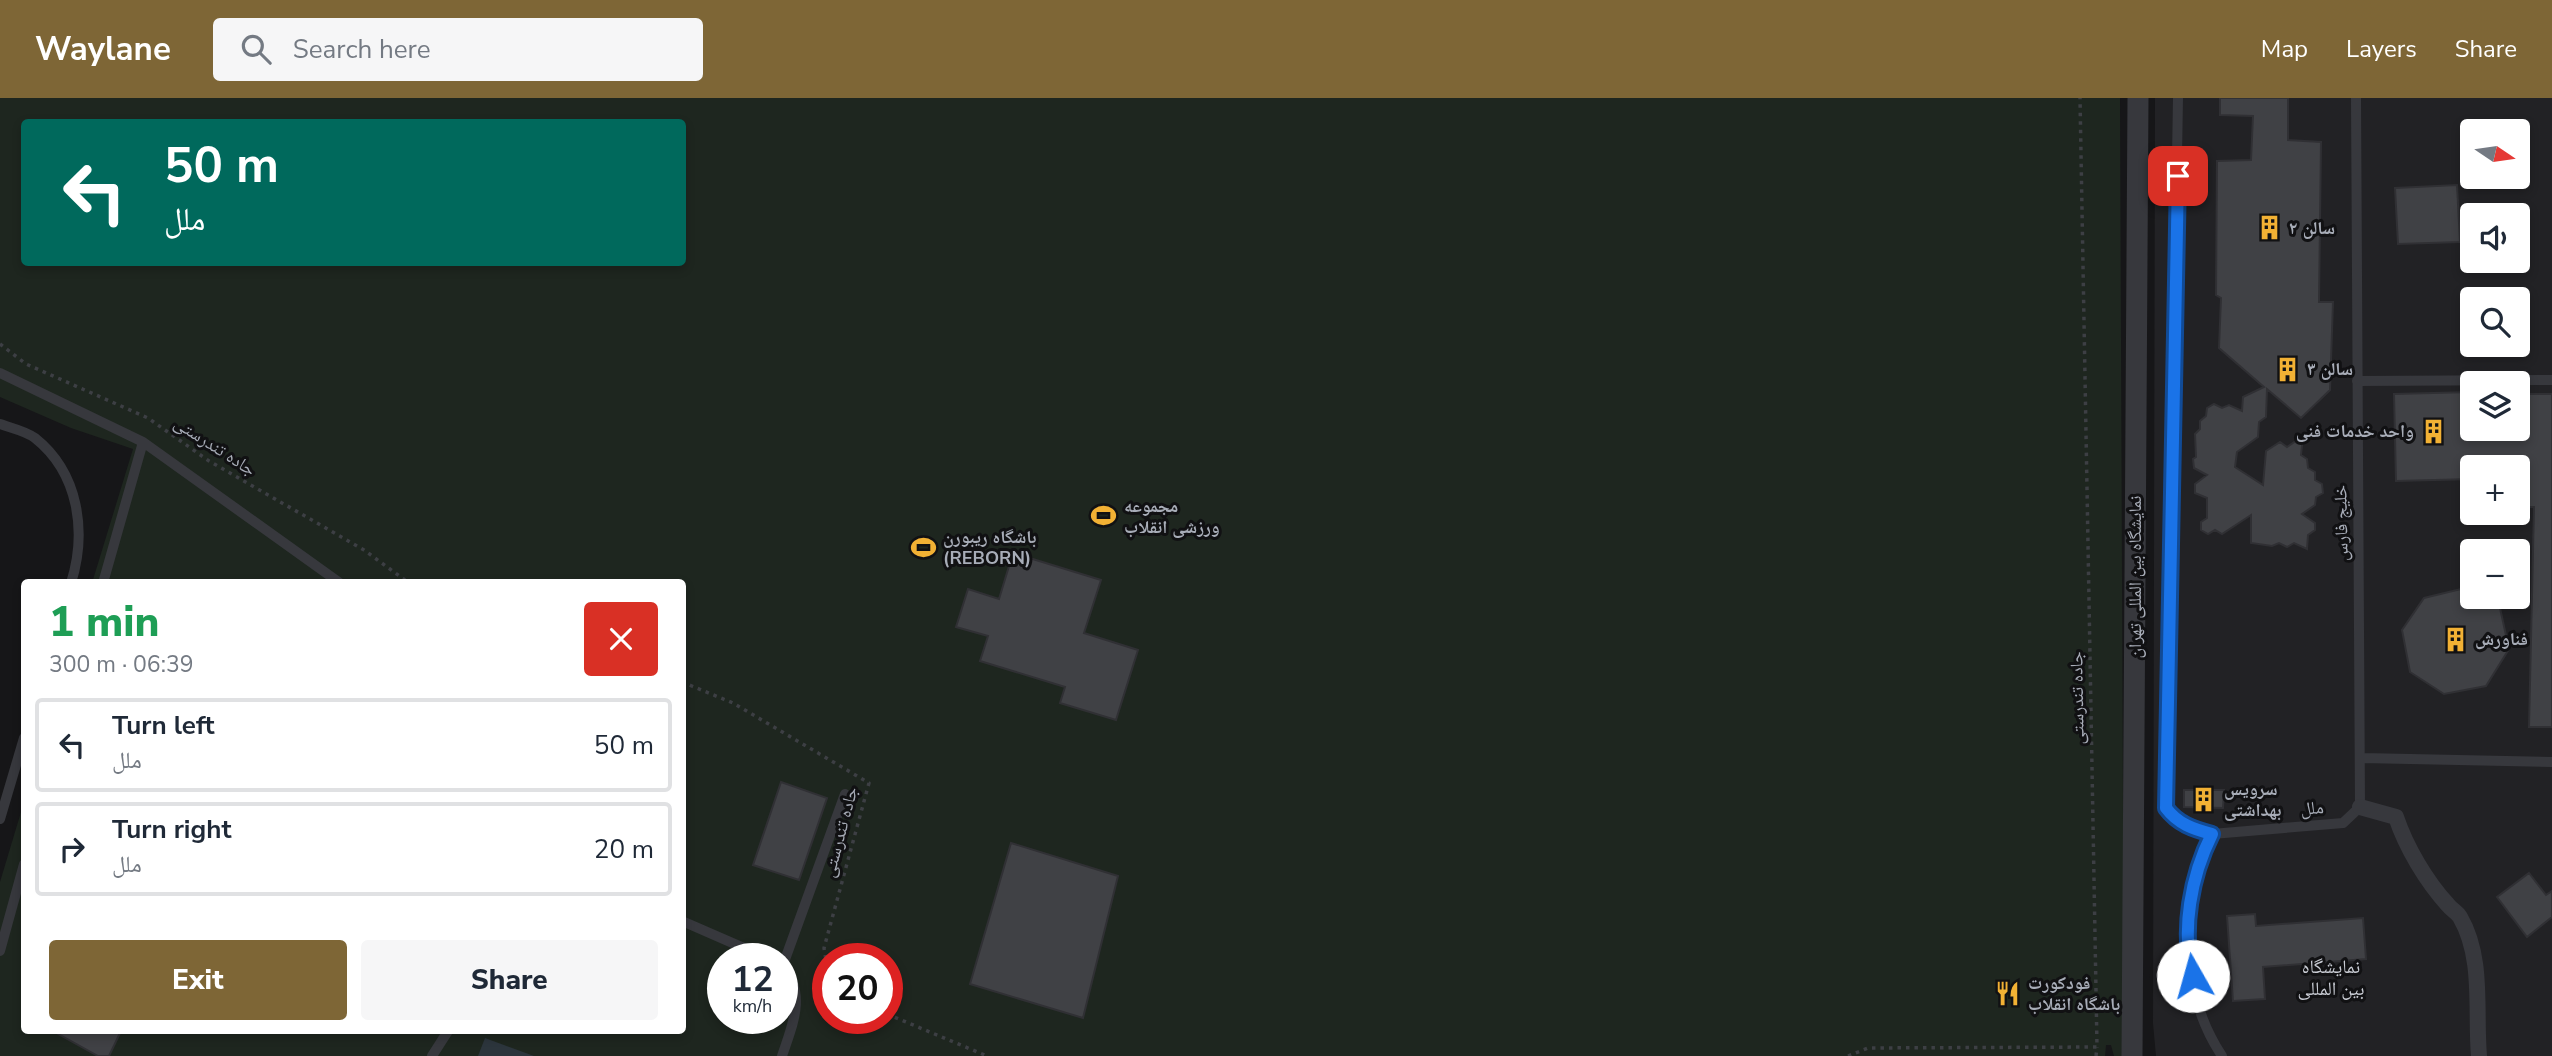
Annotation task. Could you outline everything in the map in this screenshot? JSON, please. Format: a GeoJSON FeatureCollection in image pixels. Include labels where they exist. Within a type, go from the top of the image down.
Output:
{"type":"FeatureCollection","features":[{"type":"Feature","properties":{"kind":"street","name":"نمایشگاه بین المللی تهران"},"geometry":{"type":"LineString","coordinates":[[2132,1056],[2138,98]]}},
{"type":"Feature","properties":{"kind":"street"},"geometry":{"type":"LineString","coordinates":[[2360,807],[2396,817],[2401,833],[2421,868],[2448,906],[2459,914],[2473,953],[2479,1056]]}},
{"type":"Feature","properties":{"kind":"lane","name":"ملل"},"geometry":{"type":"LineString","coordinates":[[2178,98],[2166,808],[2174,819],[2193,830],[2212,834],[2343,823],[2360,807]]}},
{"type":"Feature","properties":{"kind":"lane","name":"خلیج فارس"},"geometry":{"type":"LineString","coordinates":[[2356,98],[2362,758]]}},
{"type":"Feature","properties":{"kind":"lane"},"geometry":{"type":"LineString","coordinates":[[0,373],[143,442],[334,579]]}},
{"type":"Feature","properties":{"kind":"lane"},"geometry":{"type":"LineString","coordinates":[[2357,381],[2552,380]]}},
{"type":"Feature","properties":{"kind":"lane"},"geometry":{"type":"LineString","coordinates":[[0,424],[34,437],[65,473],[79,517],[76,569],[72,579]]}},
{"type":"Feature","properties":{"kind":"lane"},"geometry":{"type":"LineString","coordinates":[[104,579],[143,442]]}},
{"type":"Feature","properties":{"kind":"lane"},"geometry":{"type":"LineString","coordinates":[[0,818],[21,748]]}},
{"type":"Feature","properties":{"kind":"lane"},"geometry":{"type":"LineString","coordinates":[[2360,807],[2362,758],[2552,762]]}},
{"type":"Feature","properties":{"kind":"lane"},"geometry":{"type":"LineString","coordinates":[[791,943],[845,794]]}},
{"type":"Feature","properties":{"kind":"lane"},"geometry":{"type":"LineString","coordinates":[[2212,834],[2201,855],[2190,898],[2188,958],[2202,1012],[2222,1056]]}},
{"type":"Feature","properties":{"kind":"lane"},"geometry":{"type":"LineString","coordinates":[[0,951],[21,874]]}},
{"type":"Feature","properties":{"kind":"lane"},"geometry":{"type":"LineString","coordinates":[[686,923],[732,943]]}},
{"type":"Feature","properties":{"kind":"lane"},"geometry":{"type":"LineString","coordinates":[[432,1056],[446,1034]]}},
{"type":"Feature","properties":{"kind":"lane"},"geometry":{"type":"LineString","coordinates":[[782,1056],[788,1034]]}},
{"type":"Feature","properties":{"kind":"path","name":"جاده تندرستی"},"geometry":{"type":"LineString","coordinates":[[2080,98],[2096,1056]]}},
{"type":"Feature","properties":{"kind":"path","name":"جاده تندرستی"},"geometry":{"type":"LineString","coordinates":[[0,344],[26,364],[148,418],[209,461],[363,550],[403,579]]}},
{"type":"Feature","properties":{"kind":"path","name":"جاده تندرستی"},"geometry":{"type":"LineString","coordinates":[[686,684],[733,703],[869,783],[825,943]]}},
{"type":"Feature","properties":{"kind":"path"},"geometry":{"type":"LineString","coordinates":[[903,1021],[987,1056]]}},
{"type":"Feature","properties":{"kind":"path"},"geometry":{"type":"LineString","coordinates":[[1848,1056],[1868,1048],[2097,1047]]}},
{"type":"Feature","properties":{"kind":"shaded area","name":"مجموعه ورزشی انقلاب"},"geometry":{"type":"Polygon","coordinates":[[[0,98],[2120,98],[2124,1056],[2114,1056],[2111,1045],[2106,1045],[2105,1056],[0,1056],[0,882],[21,812],[21,1034],[686,1034],[686,579],[93,579],[133,449],[71,428],[0,397],[0,98]]]}},
{"type":"Feature","properties":{"kind":"shaded area"},"geometry":{"type":"Polygon","coordinates":[[[2155,98],[2552,98],[2552,1056],[2156,1056],[2153,1023],[2155,98]]]}},
{"type":"Feature","properties":{"kind":"shaded area"},"geometry":{"type":"Polygon","coordinates":[[[485,1038],[534,1056],[478,1056],[485,1038]]]}},
{"type":"Feature","properties":{"kind":"building"},"geometry":{"type":"Polygon","coordinates":[[[2220,98],[2288,98],[2288,140],[2321,142],[2319,302],[2333,302],[2330,390],[2301,418],[2267,389],[2266,417],[2259,422],[2258,437],[2237,452],[2235,467],[2263,485],[2266,451],[2280,442],[2287,447],[2303,436],[2301,455],[2307,459],[2308,468],[2315,472],[2315,480],[2322,484],[2323,493],[2316,497],[2315,505],[2302,514],[2315,523],[2315,530],[2308,535],[2307,549],[2294,543],[2287,547],[2279,543],[2272,546],[2251,543],[2251,515],[2222,534],[2215,530],[2208,534],[2201,530],[2201,522],[2207,518],[2207,498],[2195,493],[2195,484],[2207,475],[2194,468],[2193,459],[2196,457],[2195,434],[2200,429],[2200,421],[2206,416],[2207,408],[2214,404],[2222,408],[2229,405],[2242,411],[2243,397],[2264,387],[2219,348],[2221,298],[2216,295],[2217,161],[2251,160],[2253,116],[2220,115],[2220,98]]]}},
{"type":"Feature","properties":{"kind":"building"},"geometry":{"type":"Polygon","coordinates":[[[2457,185],[2460,242],[2398,244],[2395,188],[2457,185]]]}},
{"type":"Feature","properties":{"kind":"building"},"geometry":{"type":"Polygon","coordinates":[[[2460,392],[2460,441],[2530,441],[2530,394],[2552,394],[2552,727],[2529,727],[2534,507],[2530,507],[2530,455],[2460,455],[2460,479],[2396,481],[2394,394],[2460,392]]]}},
{"type":"Feature","properties":{"kind":"building"},"geometry":{"type":"Polygon","coordinates":[[[1013,553],[1101,580],[1084,633],[1138,650],[1116,720],[1060,703],[1065,687],[980,661],[988,636],[956,627],[968,589],[999,599],[1013,553]]]}},
{"type":"Feature","properties":{"kind":"building","name":"فناورش"},"geometry":{"type":"Polygon","coordinates":[[[2460,589],[2460,609],[2500,609],[2509,649],[2486,686],[2444,694],[2410,672],[2402,630],[2424,598],[2460,589]]]}},
{"type":"Feature","properties":{"kind":"building"},"geometry":{"type":"Polygon","coordinates":[[[781,782],[827,798],[799,880],[753,865],[781,782]]]}},
{"type":"Feature","properties":{"kind":"building","name":"سرویس بهداشتی"},"geometry":{"type":"Polygon","coordinates":[[[2184,790],[2224,790],[2223,808],[2184,807],[2184,790]]]}},
{"type":"Feature","properties":{"kind":"building"},"geometry":{"type":"Polygon","coordinates":[[[1011,843],[1118,876],[1083,1018],[970,984],[1011,843]]]}},
{"type":"Feature","properties":{"kind":"building"},"geometry":{"type":"Polygon","coordinates":[[[2529,873],[2546,895],[2552,891],[2552,917],[2527,937],[2497,897],[2529,873]]]}},
{"type":"Feature","properties":{"kind":"building"},"geometry":{"type":"Polygon","coordinates":[[[2255,914],[2256,926],[2363,918],[2366,959],[2263,967],[2265,999],[2233,1001],[2227,916],[2255,914]]]}},
{"type":"Feature","properties":{"kind":"building"},"geometry":{"type":"Polygon","coordinates":[[[58,1034],[120,1034],[109,1056],[98,1056],[58,1034]]]}},
{"type":"Feature","properties":{"kind":"place","name":"سالن ۲"},"geometry":{"type":"Point","coordinates":[2269,228]}},
{"type":"Feature","properties":{"kind":"place","name":"سالن ۳"},"geometry":{"type":"Point","coordinates":[2287,369]}},
{"type":"Feature","properties":{"kind":"place","name":"واحد خدمات فنی"},"geometry":{"type":"Point","coordinates":[2434,431]}},
{"type":"Feature","properties":{"kind":"place","name":"مجموعه ورزشی انقلاب"},"geometry":{"type":"Point","coordinates":[1104,516]}},
{"type":"Feature","properties":{"kind":"place","name":"باشگاه ریبورن (REBORN)"},"geometry":{"type":"Point","coordinates":[923,547]}},
{"type":"Feature","properties":{"kind":"place","name":"فناورش"},"geometry":{"type":"Point","coordinates":[2455,639]}},
{"type":"Feature","properties":{"kind":"place","name":"سرویس بهداشتی"},"geometry":{"type":"Point","coordinates":[2204,799]}},
{"type":"Feature","properties":{"kind":"place","name":"فودکورت باشگاه انقلاب"},"geometry":{"type":"Point","coordinates":[2008,993]}},
{"type":"Feature","properties":{"kind":"district","name":"نمایشگاه بین المللی"},"geometry":{"type":"Point","coordinates":[2331,977]}},
{"type":"Feature","properties":{"kind":"route"},"geometry":{"type":"LineString","coordinates":[[2178,176],[2166,808],[2174,819],[2193,830],[2212,834],[2201,855],[2190,898],[2188,958],[2193,976]]}}]}
